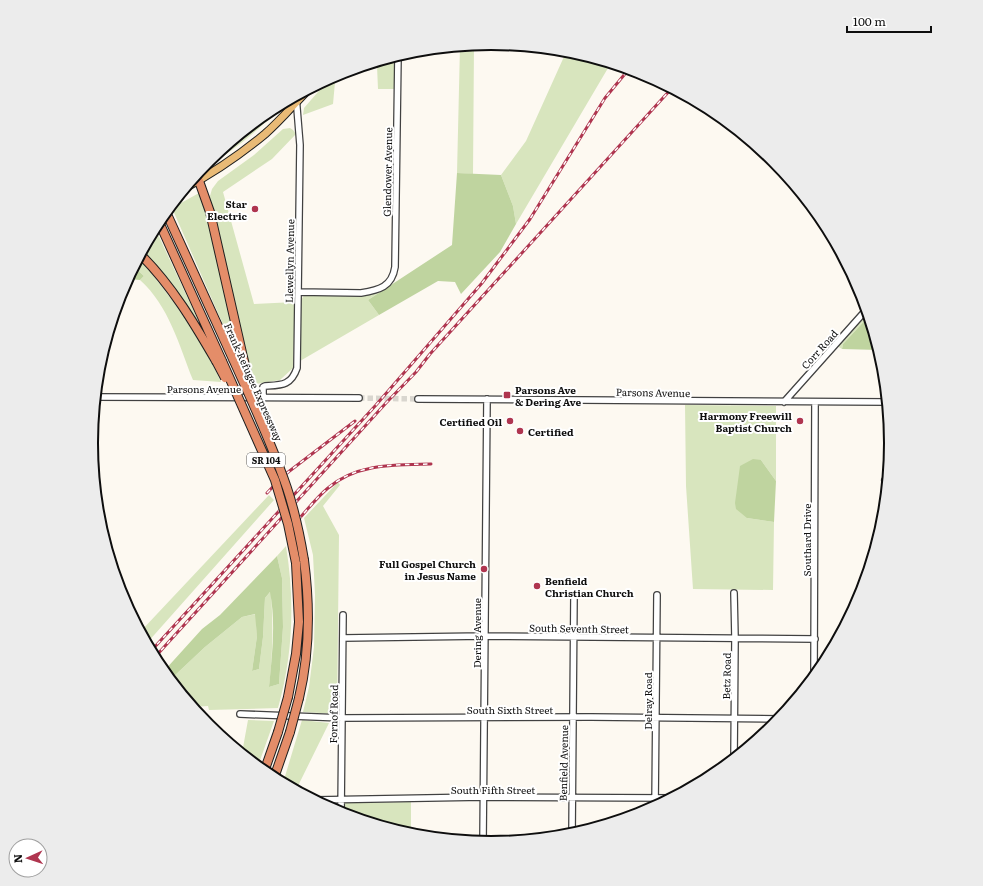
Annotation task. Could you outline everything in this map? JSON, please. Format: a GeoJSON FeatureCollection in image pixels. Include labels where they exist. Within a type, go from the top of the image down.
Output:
{"type":"FeatureCollection","features":[{"type":"Feature","properties":{"kind":"highway"},"geometry":{"type":"LineString","coordinates":[[199,181],[210,212],[257,414]]}},
{"type":"Feature","properties":{"kind":"highway","name":"Frank-Refugee Expressway"},"geometry":{"type":"LineString","coordinates":[[169,219],[257,414],[287,487],[295,516],[300,562],[299,622],[296,654],[288,697],[266,765]]}},
{"type":"Feature","properties":{"kind":"highway","name":"Frank-Refugee Expressway"},"geometry":{"type":"LineString","coordinates":[[162,230],[219,361],[262,449],[283,503],[308,593],[306,658],[299,698],[290,732],[276,772]]}},
{"type":"Feature","properties":{"kind":"highway"},"geometry":{"type":"LineString","coordinates":[[144,259],[183,306],[219,361]]}},
{"type":"Feature","properties":{"kind":"main road"},"geometry":{"type":"LineString","coordinates":[[207,173],[244,150],[266,133],[290,106]]}},
{"type":"Feature","properties":{"kind":"street","name":"Glendower Avenue"},"geometry":{"type":"LineString","coordinates":[[298,292],[361,293],[379,290],[385,286],[392,277],[395,267],[398,61]]}},
{"type":"Feature","properties":{"kind":"street","name":"Llewellyn Avenue"},"geometry":{"type":"LineString","coordinates":[[263,398],[263,387],[282,385],[286,383],[294,376],[297,368],[300,145],[296,102]]}},
{"type":"Feature","properties":{"kind":"street","name":"Corr Road"},"geometry":{"type":"LineString","coordinates":[[784,402],[863,314]]}},
{"type":"Feature","properties":{"kind":"street","name":"Parsons Avenue"},"geometry":{"type":"LineString","coordinates":[[101,397],[359,398]]}},
{"type":"Feature","properties":{"kind":"street","name":"Parsons Avenue"},"geometry":{"type":"LineString","coordinates":[[418,399],[882,402]]}},
{"type":"Feature","properties":{"kind":"street","name":"Dering Avenue"},"geometry":{"type":"LineString","coordinates":[[483,836],[487,399]]}},
{"type":"Feature","properties":{"kind":"street","name":"Southard Drive"},"geometry":{"type":"LineString","coordinates":[[814,667],[815,402]]}},
{"type":"Feature","properties":{"kind":"street","name":"Betz Road"},"geometry":{"type":"LineString","coordinates":[[734,593],[736,638],[734,752]]}},
{"type":"Feature","properties":{"kind":"street","name":"Benfield Avenue"},"geometry":{"type":"LineString","coordinates":[[572,827],[574,595]]}},
{"type":"Feature","properties":{"kind":"street","name":"Delray Road"},"geometry":{"type":"LineString","coordinates":[[656,798],[657,595]]}},
{"type":"Feature","properties":{"kind":"street","name":"Fornof Road"},"geometry":{"type":"LineString","coordinates":[[341,806],[343,615]]}},
{"type":"Feature","properties":{"kind":"street","name":"South Seventh Street"},"geometry":{"type":"LineString","coordinates":[[343,638],[485,636],[814,639]]}},
{"type":"Feature","properties":{"kind":"street","name":"South Sixth Street"},"geometry":{"type":"LineString","coordinates":[[240,714],[342,718],[771,719]]}},
{"type":"Feature","properties":{"kind":"street","name":"South Fifth Street"},"geometry":{"type":"LineString","coordinates":[[327,800],[483,797],[656,798]]}},
{"type":"Feature","properties":{"kind":"green space"},"geometry":{"type":"Polygon","coordinates":[[[460,51],[474,51],[473,174],[457,173],[460,51]]]}},
{"type":"Feature","properties":{"kind":"green space"},"geometry":{"type":"Polygon","coordinates":[[[564,57],[608,68],[516,224],[513,206],[501,175],[526,141],[564,57]]]}},
{"type":"Feature","properties":{"kind":"green space"},"geometry":{"type":"Polygon","coordinates":[[[394,62],[394,89],[378,89],[377,67],[394,62]]]}},
{"type":"Feature","properties":{"kind":"green space"},"geometry":{"type":"Polygon","coordinates":[[[335,83],[333,104],[303,115],[304,108],[319,90],[335,83]]]}},
{"type":"Feature","properties":{"kind":"green space"},"geometry":{"type":"Polygon","coordinates":[[[269,119],[247,138],[225,155],[252,131],[269,119]]]}},
{"type":"Feature","properties":{"kind":"green space"},"geometry":{"type":"Polygon","coordinates":[[[290,128],[296,134],[272,159],[223,192],[254,304],[295,302],[293,368],[280,380],[256,384],[241,336],[219,231],[211,205],[210,196],[212,189],[218,181],[254,155],[283,129],[290,128]]]}},
{"type":"Feature","properties":{"kind":"green space"},"geometry":{"type":"Polygon","coordinates":[[[457,173],[501,175],[513,206],[516,224],[500,252],[461,294],[455,282],[438,281],[379,315],[368,300],[452,245],[457,173]]]}},
{"type":"Feature","properties":{"kind":"green space"},"geometry":{"type":"Polygon","coordinates":[[[199,193],[208,221],[238,352],[235,352],[174,212],[181,203],[199,193]]]}},
{"type":"Feature","properties":{"kind":"green space"},"geometry":{"type":"Polygon","coordinates":[[[158,235],[198,320],[195,321],[145,257],[158,235]]]}},
{"type":"Feature","properties":{"kind":"green space"},"geometry":{"type":"Polygon","coordinates":[[[142,262],[184,317],[204,349],[221,382],[193,380],[178,340],[166,314],[150,290],[140,280],[144,276],[138,271],[142,262]]]}},
{"type":"Feature","properties":{"kind":"green space"},"geometry":{"type":"Polygon","coordinates":[[[138,271],[144,276],[140,280],[134,280],[138,271]]]}},
{"type":"Feature","properties":{"kind":"green space"},"geometry":{"type":"Polygon","coordinates":[[[380,292],[368,300],[379,315],[300,361],[301,300],[305,294],[361,295],[380,292]]]}},
{"type":"Feature","properties":{"kind":"green space"},"geometry":{"type":"Polygon","coordinates":[[[864,317],[865,320],[843,344],[842,349],[837,346],[864,317]]]}},
{"type":"Feature","properties":{"kind":"green space"},"geometry":{"type":"Polygon","coordinates":[[[865,320],[873,350],[842,349],[843,344],[865,320]]]}},
{"type":"Feature","properties":{"kind":"green space"},"geometry":{"type":"Polygon","coordinates":[[[685,405],[776,406],[776,481],[761,460],[747,518],[774,522],[773,590],[693,589],[686,486],[685,405]]]}},
{"type":"Feature","properties":{"kind":"green space"},"geometry":{"type":"Polygon","coordinates":[[[753,459],[761,460],[776,481],[774,522],[747,518],[736,509],[735,503],[740,466],[753,459]]]}},
{"type":"Feature","properties":{"kind":"green space"},"geometry":{"type":"Polygon","coordinates":[[[338,482],[340,485],[323,506],[339,535],[337,714],[303,712],[309,687],[314,647],[315,595],[313,555],[304,518],[338,482]]]}},
{"type":"Feature","properties":{"kind":"green space"},"geometry":{"type":"Polygon","coordinates":[[[269,495],[274,500],[151,639],[145,627],[269,495]]]}},
{"type":"Feature","properties":{"kind":"green space"},"geometry":{"type":"Polygon","coordinates":[[[286,546],[291,587],[291,628],[287,668],[278,708],[209,710],[208,706],[200,707],[175,675],[205,647],[242,617],[256,614],[257,636],[252,671],[259,669],[263,637],[265,598],[271,591],[272,639],[269,687],[279,684],[283,627],[282,578],[277,556],[286,546]]]}},
{"type":"Feature","properties":{"kind":"green space"},"geometry":{"type":"Polygon","coordinates":[[[277,556],[282,578],[283,627],[279,684],[269,687],[273,628],[270,592],[265,598],[263,637],[259,669],[252,671],[257,636],[255,614],[242,617],[205,647],[175,675],[169,666],[202,629],[220,615],[277,556]]]}},
{"type":"Feature","properties":{"kind":"green space"},"geometry":{"type":"Polygon","coordinates":[[[248,720],[274,721],[260,761],[243,747],[248,720]]]}},
{"type":"Feature","properties":{"kind":"green space"},"geometry":{"type":"Polygon","coordinates":[[[302,720],[329,723],[299,785],[285,777],[302,720]]]}},
{"type":"Feature","properties":{"kind":"green space"},"geometry":{"type":"Polygon","coordinates":[[[411,802],[411,827],[390,823],[365,815],[344,807],[344,803],[411,802]]]}},
{"type":"Feature","properties":{"kind":"tunnel"},"geometry":{"type":"LineString","coordinates":[[359,398],[418,399]]}},
{"type":"Feature","properties":{"kind":"railway"},"geometry":{"type":"LineString","coordinates":[[156,646],[376,405],[482,283],[530,219],[605,98],[625,74]]}},
{"type":"Feature","properties":{"kind":"railway"},"geometry":{"type":"LineString","coordinates":[[159,652],[416,372],[430,354],[668,93]]}},
{"type":"Feature","properties":{"kind":"railway"},"geometry":{"type":"LineString","coordinates":[[267,493],[283,476],[355,421]]}},
{"type":"Feature","properties":{"kind":"railway"},"geometry":{"type":"LineString","coordinates":[[298,520],[316,499],[328,488],[351,474],[390,465],[431,464]]}},
{"type":"Feature","properties":{"kind":"place","name":"Star Electric"},"geometry":{"type":"Point","coordinates":[255,209]}},
{"type":"Feature","properties":{"kind":"place","name":"Parsons Ave & Dering Ave"},"geometry":{"type":"Point","coordinates":[507,395]}},
{"type":"Feature","properties":{"kind":"place","name":"Certified Oil"},"geometry":{"type":"Point","coordinates":[510,421]}},
{"type":"Feature","properties":{"kind":"place","name":"Harmony Freewill Baptist Church"},"geometry":{"type":"Point","coordinates":[800,421]}},
{"type":"Feature","properties":{"kind":"place","name":"Certified"},"geometry":{"type":"Point","coordinates":[520,431]}},
{"type":"Feature","properties":{"kind":"place","name":"Full Gospel Church in Jesus Name"},"geometry":{"type":"Point","coordinates":[484,569]}},
{"type":"Feature","properties":{"kind":"place","name":"Benfield Christian Church"},"geometry":{"type":"Point","coordinates":[537,586]}}]}
